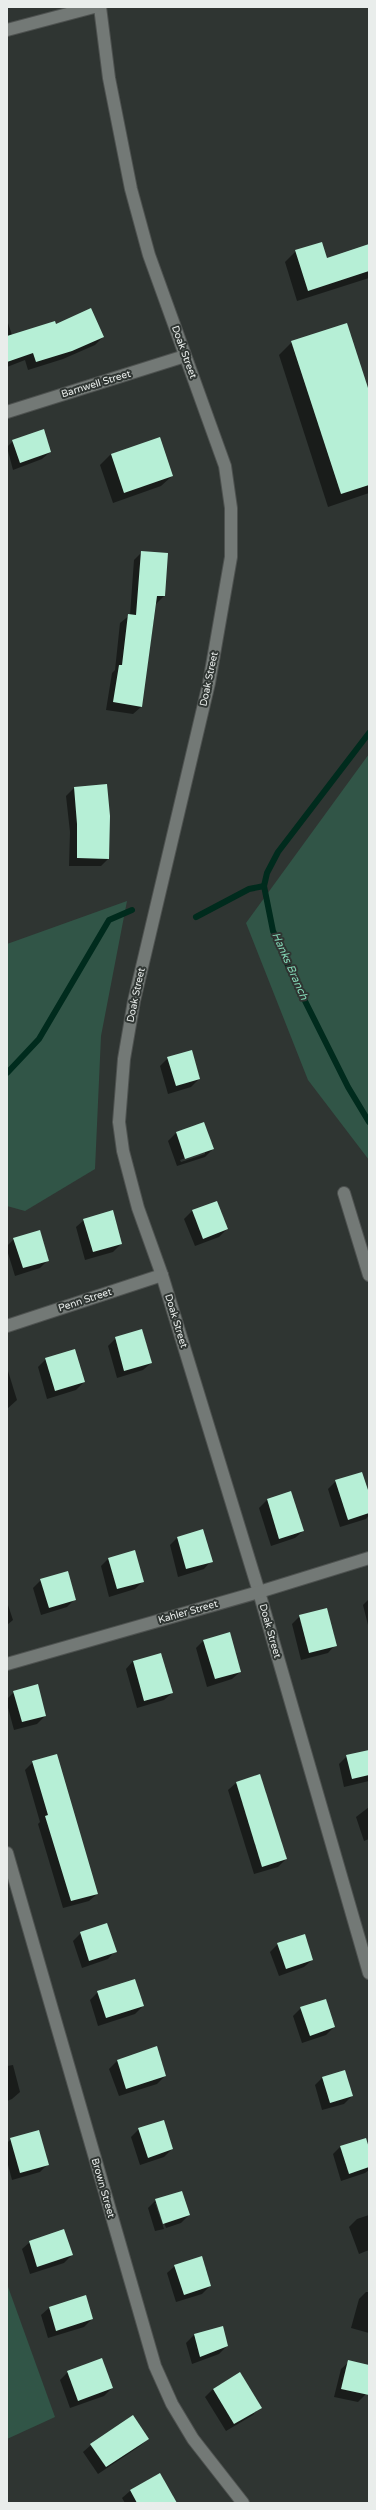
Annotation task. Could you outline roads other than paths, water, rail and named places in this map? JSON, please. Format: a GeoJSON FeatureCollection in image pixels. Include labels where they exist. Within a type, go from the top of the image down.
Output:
{"type":"FeatureCollection","features":[{"type":"Feature","properties":{"kind":"street"},"geometry":{"type":"LineString","coordinates":[[7,30],[94,7]]}},
{"type":"Feature","properties":{"kind":"street","name":"Doak Street"},"geometry":{"type":"LineString","coordinates":[[100,7],[109,78],[130,189],[149,255],[225,466],[231,508],[231,557],[209,683],[134,1001],[120,1090],[119,1122],[123,1151],[138,1208],[162,1275],[259,1592],[369,1974]]}},
{"type":"Feature","properties":{"kind":"street","name":"Barnwell Street"},"geometry":{"type":"LineString","coordinates":[[7,412],[185,356]]}},
{"type":"Feature","properties":{"kind":"street"},"geometry":{"type":"LineString","coordinates":[[344,1193],[369,1275]]}},
{"type":"Feature","properties":{"kind":"street","name":"Penn Street"},"geometry":{"type":"LineString","coordinates":[[7,1326],[162,1275]]}},
{"type":"Feature","properties":{"kind":"street","name":"Kahler Street"},"geometry":{"type":"LineString","coordinates":[[7,1664],[259,1592],[369,1558]]}},
{"type":"Feature","properties":{"kind":"street","name":"Brown Street"},"geometry":{"type":"LineString","coordinates":[[7,1853],[155,2366],[172,2404],[193,2439],[243,2503]]}},
{"type":"Feature","properties":{"kind":"waterway","name":"Hanks Branch"},"geometry":{"type":"LineString","coordinates":[[369,733],[278,852],[267,873],[264,886],[273,931],[293,977],[348,1087],[369,1122]]}},
{"type":"Feature","properties":{"kind":"waterway"},"geometry":{"type":"LineString","coordinates":[[196,917],[249,889],[264,886]]}},
{"type":"Feature","properties":{"kind":"waterway"},"geometry":{"type":"LineString","coordinates":[[7,1073],[39,1039],[109,920],[132,910]]}}]}
